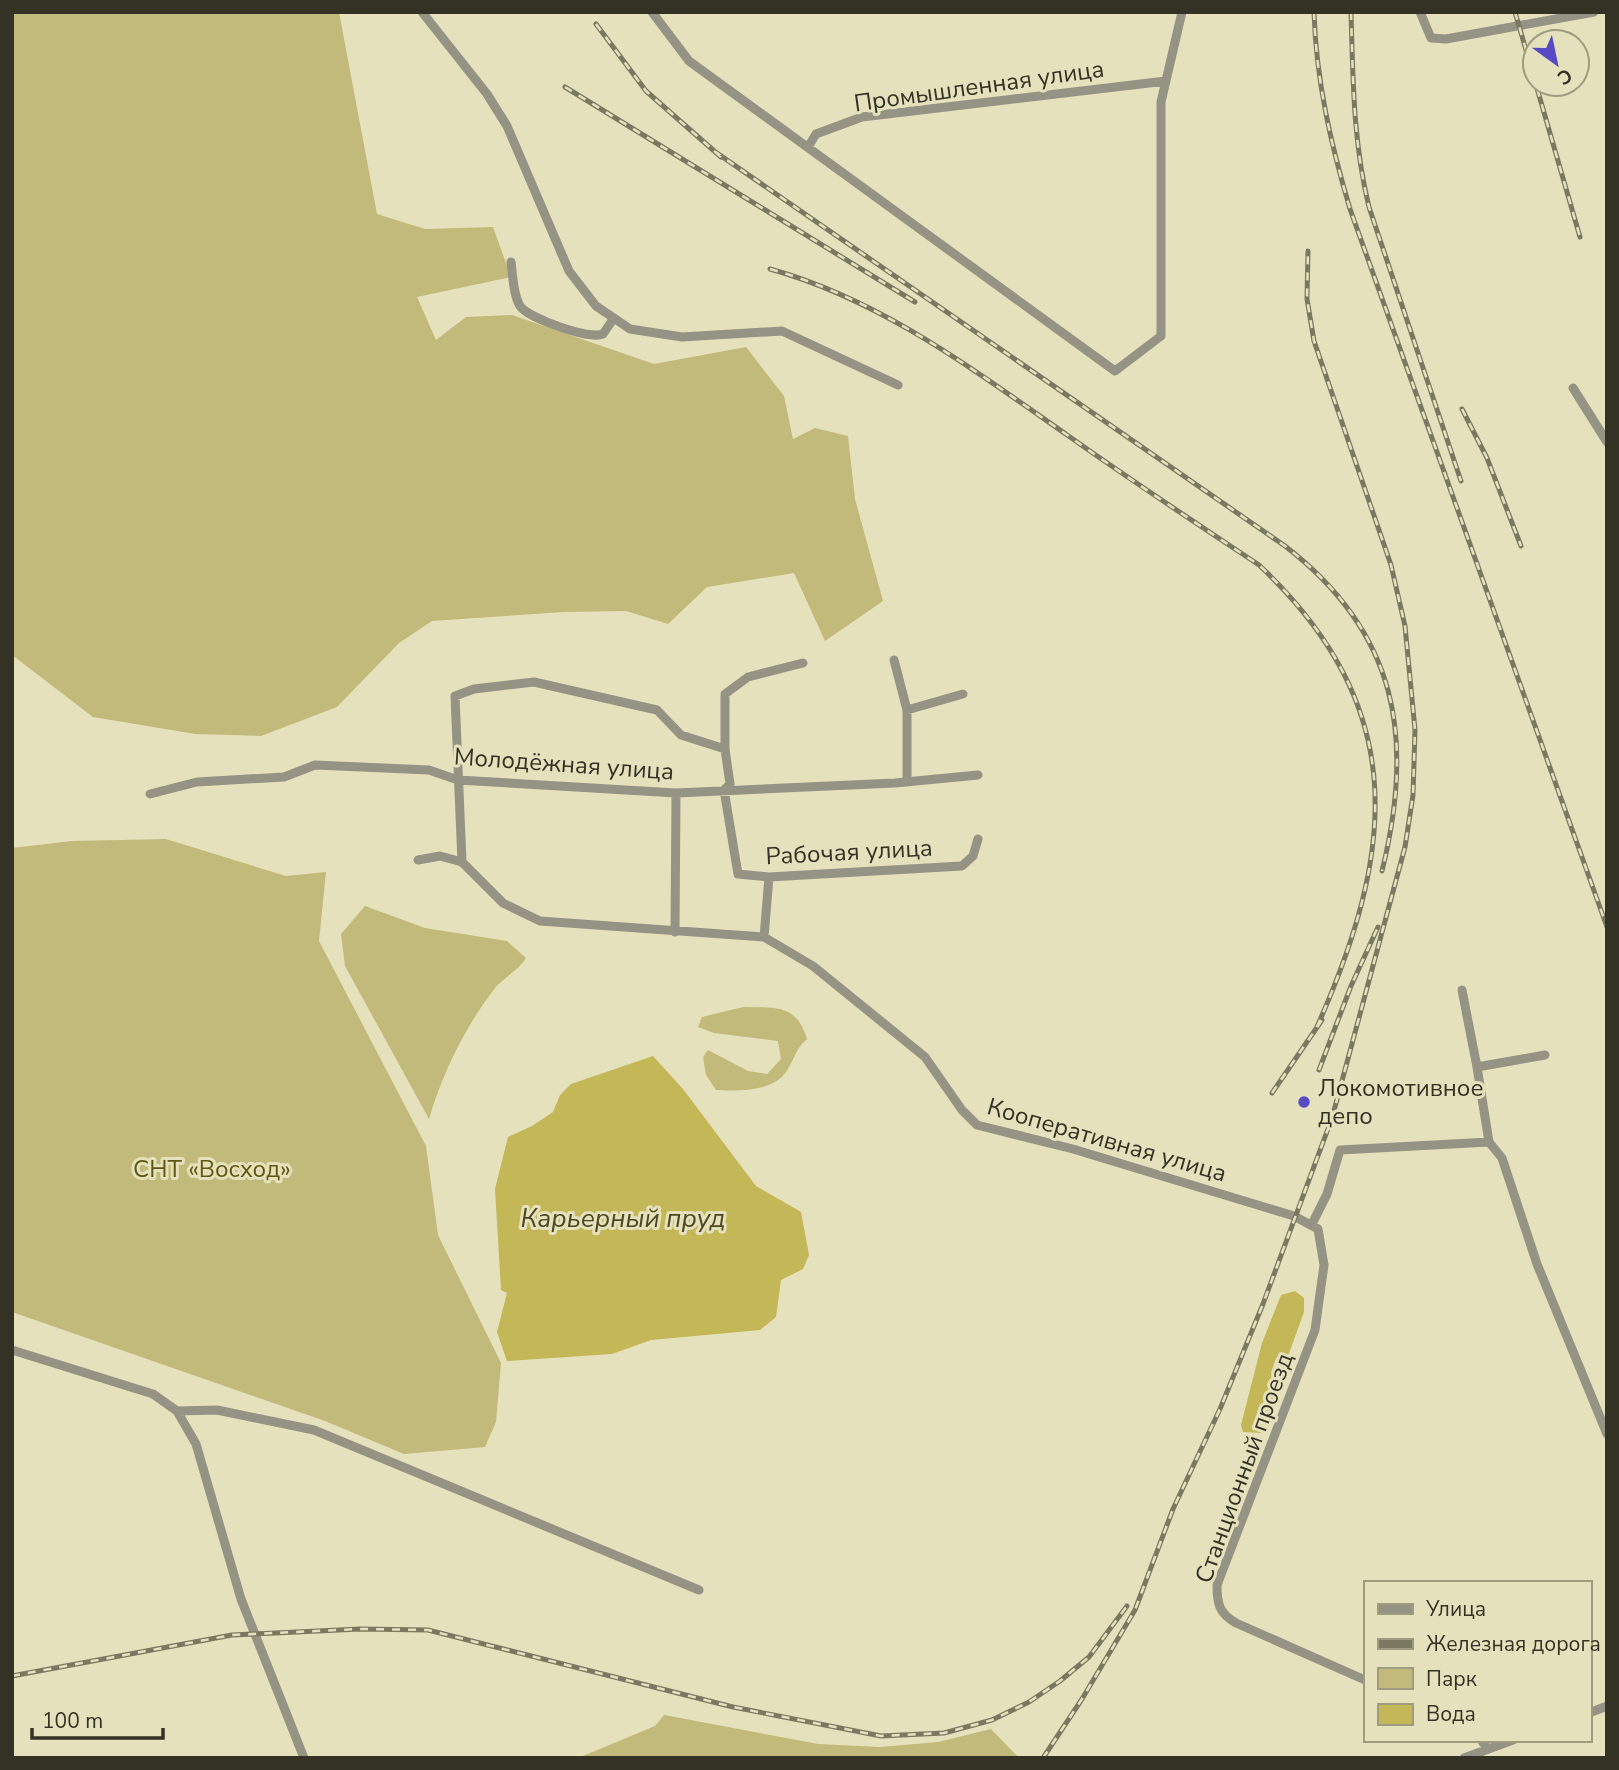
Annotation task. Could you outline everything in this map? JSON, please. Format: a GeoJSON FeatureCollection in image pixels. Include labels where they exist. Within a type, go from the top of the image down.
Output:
{"type":"FeatureCollection","features":[{"type":"Feature","properties":{"kind":"street"},"geometry":{"type":"LineString","coordinates":[[422,12],[487,94],[507,125],[569,271],[596,306],[630,329],[682,337],[782,331],[898,385]]}},
{"type":"Feature","properties":{"kind":"street"},"geometry":{"type":"LineString","coordinates":[[652,12],[690,61],[1115,371],[1161,336],[1161,102],[1182,12]]}},
{"type":"Feature","properties":{"kind":"street"},"geometry":{"type":"LineString","coordinates":[[1420,12],[1431,38],[1446,39],[1594,12]]}},
{"type":"Feature","properties":{"kind":"street","name":"Промышленная улица"},"geometry":{"type":"LineString","coordinates":[[808,147],[816,134],[862,117],[1166,81]]}},
{"type":"Feature","properties":{"kind":"street"},"geometry":{"type":"LineString","coordinates":[[511,262],[517,299],[526,312],[589,336],[603,334],[614,318]]}},
{"type":"Feature","properties":{"kind":"street"},"geometry":{"type":"LineString","coordinates":[[1573,388],[1607,442]]}},
{"type":"Feature","properties":{"kind":"street"},"geometry":{"type":"LineString","coordinates":[[894,660],[906,710],[907,780]]}},
{"type":"Feature","properties":{"kind":"street"},"geometry":{"type":"LineString","coordinates":[[724,790],[730,784],[725,748],[725,694],[748,677],[803,663]]}},
{"type":"Feature","properties":{"kind":"street"},"geometry":{"type":"LineString","coordinates":[[418,860],[440,856],[463,862],[455,696],[474,688],[534,682],[657,710],[681,735],[725,748]]}},
{"type":"Feature","properties":{"kind":"street"},"geometry":{"type":"LineString","coordinates":[[906,710],[963,694]]}},
{"type":"Feature","properties":{"kind":"street","name":"Молодёжная улица"},"geometry":{"type":"LineString","coordinates":[[150,794],[197,782],[284,777],[314,765],[429,771],[458,780],[676,793],[978,775]]}},
{"type":"Feature","properties":{"kind":"street","name":"Рабочая улица"},"geometry":{"type":"LineString","coordinates":[[724,790],[738,874],[769,877],[962,866],[973,856],[978,839]]}},
{"type":"Feature","properties":{"kind":"street"},"geometry":{"type":"LineString","coordinates":[[675,932],[676,793]]}},
{"type":"Feature","properties":{"kind":"street","name":"Кооперативная улица"},"geometry":{"type":"LineString","coordinates":[[463,862],[503,903],[540,921],[764,937],[813,966],[925,1058],[962,1110],[977,1125],[1073,1150],[1312,1224]]}},
{"type":"Feature","properties":{"kind":"street"},"geometry":{"type":"LineString","coordinates":[[764,937],[769,877]]}},
{"type":"Feature","properties":{"kind":"street"},"geometry":{"type":"LineString","coordinates":[[1462,990],[1489,1142],[1502,1158],[1537,1264],[1607,1434]]}},
{"type":"Feature","properties":{"kind":"street"},"geometry":{"type":"LineString","coordinates":[[1477,1067],[1545,1055]]}},
{"type":"Feature","properties":{"kind":"street"},"geometry":{"type":"LineString","coordinates":[[1312,1224],[1327,1194],[1340,1150],[1489,1142]]}},
{"type":"Feature","properties":{"kind":"street","name":"Станционный проезд"},"geometry":{"type":"LineString","coordinates":[[1312,1224],[1321,1234],[1324,1265],[1315,1330],[1217,1585],[1217,1601],[1223,1615],[1236,1623],[1364,1680]]}},
{"type":"Feature","properties":{"kind":"street"},"geometry":{"type":"LineString","coordinates":[[12,1350],[153,1394],[177,1411],[196,1444],[241,1599],[304,1758]]}},
{"type":"Feature","properties":{"kind":"street"},"geometry":{"type":"LineString","coordinates":[[177,1411],[217,1410],[314,1430],[699,1590]]}},
{"type":"Feature","properties":{"kind":"street"},"geometry":{"type":"LineString","coordinates":[[1483,1742],[1488,1749]]}},
{"type":"Feature","properties":{"kind":"street"},"geometry":{"type":"LineString","coordinates":[[1464,1758],[1507,1742]]}},
{"type":"Feature","properties":{"kind":"green space"},"geometry":{"type":"Polygon","coordinates":[[[12,12],[339,12],[377,214],[425,229],[493,227],[511,277],[417,297],[436,340],[466,317],[512,315],[654,364],[746,347],[784,396],[793,439],[815,428],[848,436],[855,499],[883,601],[825,641],[794,573],[707,587],[668,624],[626,611],[564,612],[432,621],[399,643],[337,707],[261,736],[195,734],[93,717],[12,655],[12,12]]]}},
{"type":"Feature","properties":{"kind":"green space","name":"СНТ «Восход»"},"geometry":{"type":"Polygon","coordinates":[[[166,839],[286,876],[326,872],[319,941],[426,1146],[438,1235],[501,1363],[496,1422],[485,1447],[404,1454],[325,1421],[12,1312],[12,848],[72,841],[166,839]]]}},
{"type":"Feature","properties":{"kind":"green space"},"geometry":{"type":"Polygon","coordinates":[[[365,906],[425,928],[507,941],[526,958],[495,988],[474,1018],[448,1068],[429,1119],[345,966],[341,934],[365,906]]]}},
{"type":"Feature","properties":{"kind":"green space"},"geometry":{"type":"Polygon","coordinates":[[[743,1007],[774,1008],[790,1013],[797,1019],[807,1039],[786,1072],[773,1083],[754,1089],[716,1090],[706,1075],[703,1057],[708,1050],[748,1071],[767,1074],[781,1059],[778,1041],[714,1033],[698,1027],[702,1017],[743,1007]]]}},
{"type":"Feature","properties":{"kind":"green space"},"geometry":{"type":"Polygon","coordinates":[[[664,1715],[818,1744],[880,1747],[938,1742],[991,1729],[1019,1758],[578,1758],[655,1726],[664,1715]]]}},
{"type":"Feature","properties":{"kind":"water","name":"Карьерный пруд"},"geometry":{"type":"Polygon","coordinates":[[[653,1056],[683,1089],[756,1186],[801,1212],[809,1255],[803,1269],[781,1280],[776,1317],[760,1330],[651,1340],[612,1354],[507,1361],[497,1332],[507,1293],[501,1290],[495,1189],[508,1137],[553,1112],[560,1095],[571,1084],[653,1056]]]}},
{"type":"Feature","properties":{"kind":"water"},"geometry":{"type":"Polygon","coordinates":[[[1295,1291],[1304,1298],[1304,1312],[1287,1359],[1276,1358],[1271,1373],[1283,1378],[1262,1433],[1243,1432],[1241,1425],[1262,1343],[1281,1295],[1295,1291]]]}},
{"type":"Feature","properties":{"kind":"railway"},"geometry":{"type":"LineString","coordinates":[[1314,12],[1326,112],[1350,209],[1607,927]]}},
{"type":"Feature","properties":{"kind":"railway"},"geometry":{"type":"LineString","coordinates":[[1351,12],[1357,134],[1369,207],[1461,481]]}},
{"type":"Feature","properties":{"kind":"railway"},"geometry":{"type":"LineString","coordinates":[[1515,12],[1580,237]]}},
{"type":"Feature","properties":{"kind":"railway"},"geometry":{"type":"LineString","coordinates":[[596,24],[646,91],[721,157]]}},
{"type":"Feature","properties":{"kind":"railway"},"geometry":{"type":"LineString","coordinates":[[565,87],[915,302]]}},
{"type":"Feature","properties":{"kind":"railway"},"geometry":{"type":"LineString","coordinates":[[714,151],[1285,546],[1323,579],[1352,615],[1374,652],[1388,691],[1396,733],[1397,776],[1392,822],[1382,871]]}},
{"type":"Feature","properties":{"kind":"railway"},"geometry":{"type":"LineString","coordinates":[[1043,1758],[1135,1610],[1173,1509],[1220,1409],[1263,1304],[1332,1118],[1405,847],[1413,795],[1415,730],[1405,626],[1391,565],[1314,341],[1307,299],[1308,251]]}},
{"type":"Feature","properties":{"kind":"railway"},"geometry":{"type":"LineString","coordinates":[[770,269],[851,299],[889,318],[963,363],[1259,565],[1309,619],[1344,673],[1365,728],[1374,785],[1373,842],[1362,902],[1343,964],[1316,1029]]}},
{"type":"Feature","properties":{"kind":"railway"},"geometry":{"type":"LineString","coordinates":[[1462,409],[1487,458],[1521,546]]}},
{"type":"Feature","properties":{"kind":"railway"},"geometry":{"type":"LineString","coordinates":[[1319,1070],[1351,986],[1378,927]]}},
{"type":"Feature","properties":{"kind":"railway"},"geometry":{"type":"LineString","coordinates":[[1272,1093],[1322,1020]]}},
{"type":"Feature","properties":{"kind":"railway"},"geometry":{"type":"LineString","coordinates":[[12,1676],[232,1635],[360,1629],[428,1630],[733,1707],[881,1736],[944,1733],[992,1720],[1029,1702],[1060,1681],[1089,1657],[1127,1606]]}},
{"type":"Feature","properties":{"kind":"place","name":"Локомотивное депо"},"geometry":{"type":"Point","coordinates":[1304,1102]}}]}
